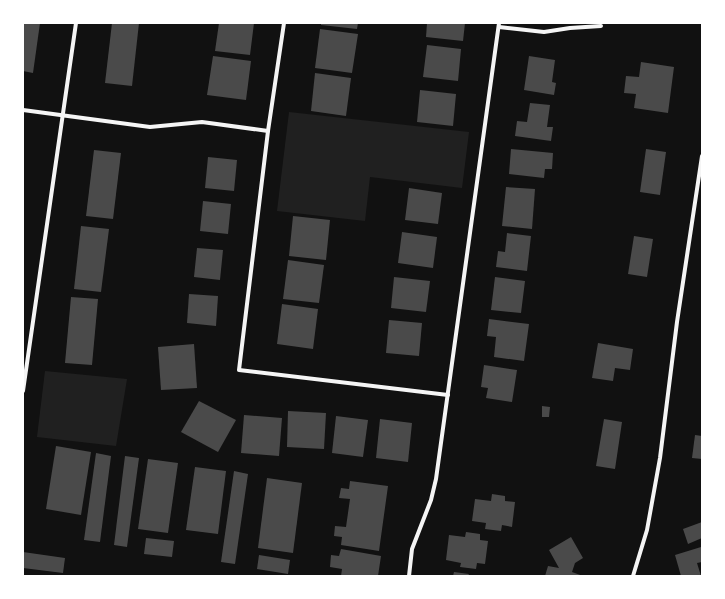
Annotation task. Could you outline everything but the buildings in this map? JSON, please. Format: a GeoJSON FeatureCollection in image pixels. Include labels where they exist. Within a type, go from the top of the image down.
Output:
{"type":"FeatureCollection","features":[{"type":"Feature","properties":{"kind":"street"},"geometry":{"type":"LineString","coordinates":[[23,391],[47,216],[64,115],[76,23]]}},
{"type":"Feature","properties":{"kind":"street"},"geometry":{"type":"LineString","coordinates":[[284,23],[268,131],[239,370],[448,395]]}},
{"type":"Feature","properties":{"kind":"street"},"geometry":{"type":"LineString","coordinates":[[409,576],[412,549],[431,500],[436,479],[499,25],[544,32],[570,28],[601,26]]}},
{"type":"Feature","properties":{"kind":"street"},"geometry":{"type":"LineString","coordinates":[[23,110],[150,127],[202,122],[268,131]]}},
{"type":"Feature","properties":{"kind":"street"},"geometry":{"type":"LineString","coordinates":[[633,576],[647,530],[660,458],[677,322],[702,156]]}},
{"type":"Feature","properties":{"kind":"shaded area"},"geometry":{"type":"Polygon","coordinates":[[[289,112],[469,132],[462,188],[370,177],[365,221],[277,211],[289,112]]]}},
{"type":"Feature","properties":{"kind":"shaded area"},"geometry":{"type":"Polygon","coordinates":[[[45,371],[127,379],[116,446],[37,437],[45,371]]]}}]}
